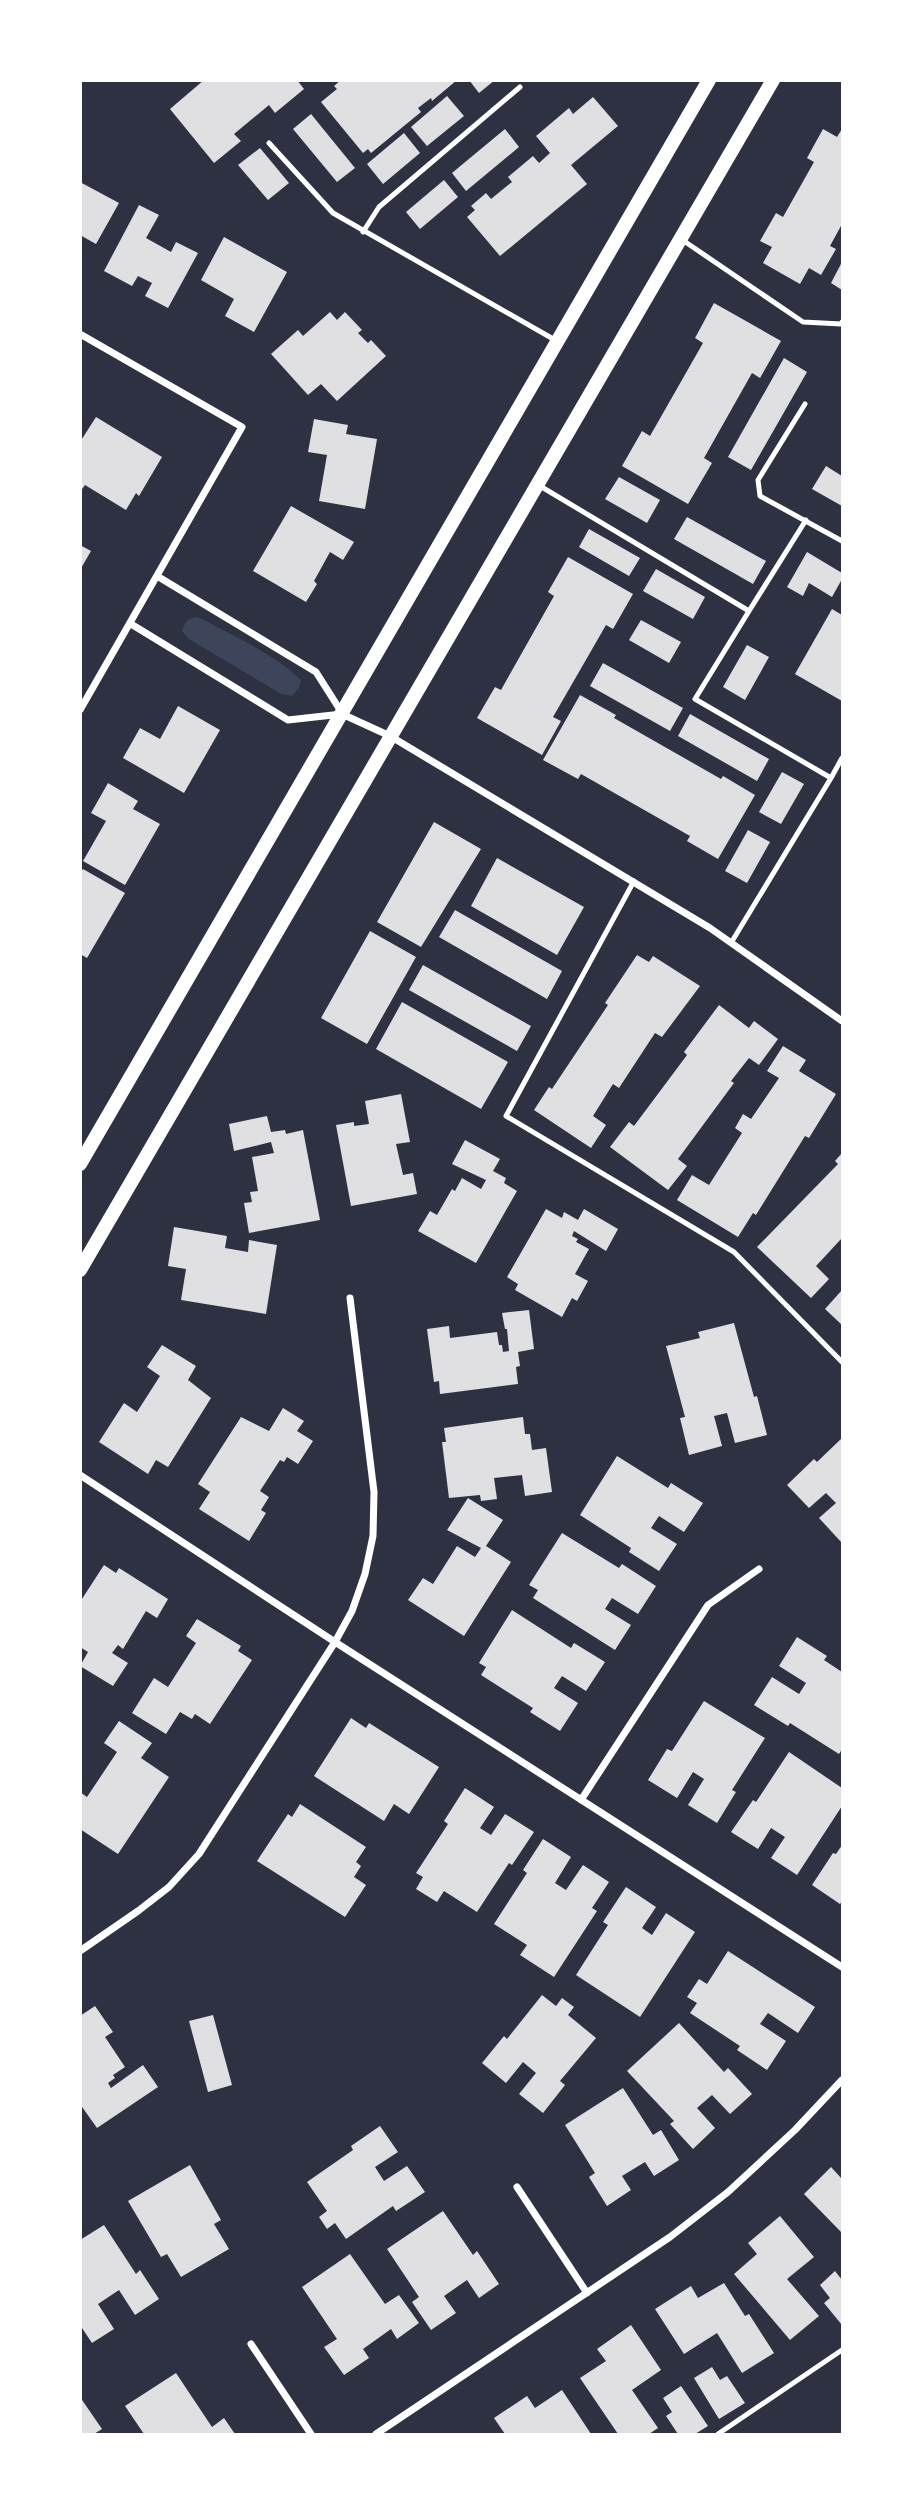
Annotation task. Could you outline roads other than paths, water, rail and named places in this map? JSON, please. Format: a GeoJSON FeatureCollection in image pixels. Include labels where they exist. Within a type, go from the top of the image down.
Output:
{"type":"FeatureCollection","features":[{"type":"Feature","properties":{"kind":"main road"},"geometry":{"type":"LineString","coordinates":[[80,1164],[709,80]]}},
{"type":"Feature","properties":{"kind":"main road"},"geometry":{"type":"LineString","coordinates":[[80,1269],[773,80]]}},
{"type":"Feature","properties":{"kind":"street"},"geometry":{"type":"LineString","coordinates":[[80,334],[242,427],[80,710]]}},
{"type":"Feature","properties":{"kind":"street"},"geometry":{"type":"LineString","coordinates":[[158,576],[316,672],[342,714]]}},
{"type":"Feature","properties":{"kind":"street"},"geometry":{"type":"LineString","coordinates":[[131,624],[288,720],[342,714],[390,736],[634,881],[732,943],[842,1021]]}},
{"type":"Feature","properties":{"kind":"street"},"geometry":{"type":"LineString","coordinates":[[80,1951],[138,1912],[169,1887],[199,1854],[335,1642],[352,1611],[361,1587],[373,1536],[374,1492],[350,1298]]}},
{"type":"Feature","properties":{"kind":"street"},"geometry":{"type":"LineString","coordinates":[[80,1475],[842,1967]]}},
{"type":"Feature","properties":{"kind":"street"},"geometry":{"type":"LineString","coordinates":[[581,1800],[708,1605],[759,1569]]}},
{"type":"Feature","properties":{"kind":"street"},"geometry":{"type":"LineString","coordinates":[[376,2434],[670,2237],[728,2192],[795,2130],[842,2080]]}},
{"type":"Feature","properties":{"kind":"street"},"geometry":{"type":"LineString","coordinates":[[517,2187],[587,2293]]}},
{"type":"Feature","properties":{"kind":"street"},"geometry":{"type":"LineString","coordinates":[[251,2344],[311,2434]]}},
{"type":"Feature","properties":{"kind":"lane"},"geometry":{"type":"LineString","coordinates":[[363,232],[379,207],[520,87]]}},
{"type":"Feature","properties":{"kind":"lane"},"geometry":{"type":"LineString","coordinates":[[269,144],[333,214],[558,341]]}},
{"type":"Feature","properties":{"kind":"lane"},"geometry":{"type":"LineString","coordinates":[[681,239],[803,322],[842,324]]}},
{"type":"Feature","properties":{"kind":"lane"},"geometry":{"type":"LineString","coordinates":[[805,404],[758,480],[760,496],[842,541]]}},
{"type":"Feature","properties":{"kind":"lane"},"geometry":{"type":"LineString","coordinates":[[537,484],[749,611]]}},
{"type":"Feature","properties":{"kind":"lane"},"geometry":{"type":"LineString","coordinates":[[806,520],[695,699],[831,778]]}},
{"type":"Feature","properties":{"kind":"lane"},"geometry":{"type":"LineString","coordinates":[[732,943],[842,758]]}},
{"type":"Feature","properties":{"kind":"lane"},"geometry":{"type":"LineString","coordinates":[[634,881],[506,1116],[734,1252],[842,1362]]}},
{"type":"Feature","properties":{"kind":"lane"},"geometry":{"type":"LineString","coordinates":[[718,2434],[842,2350]]}}]}
